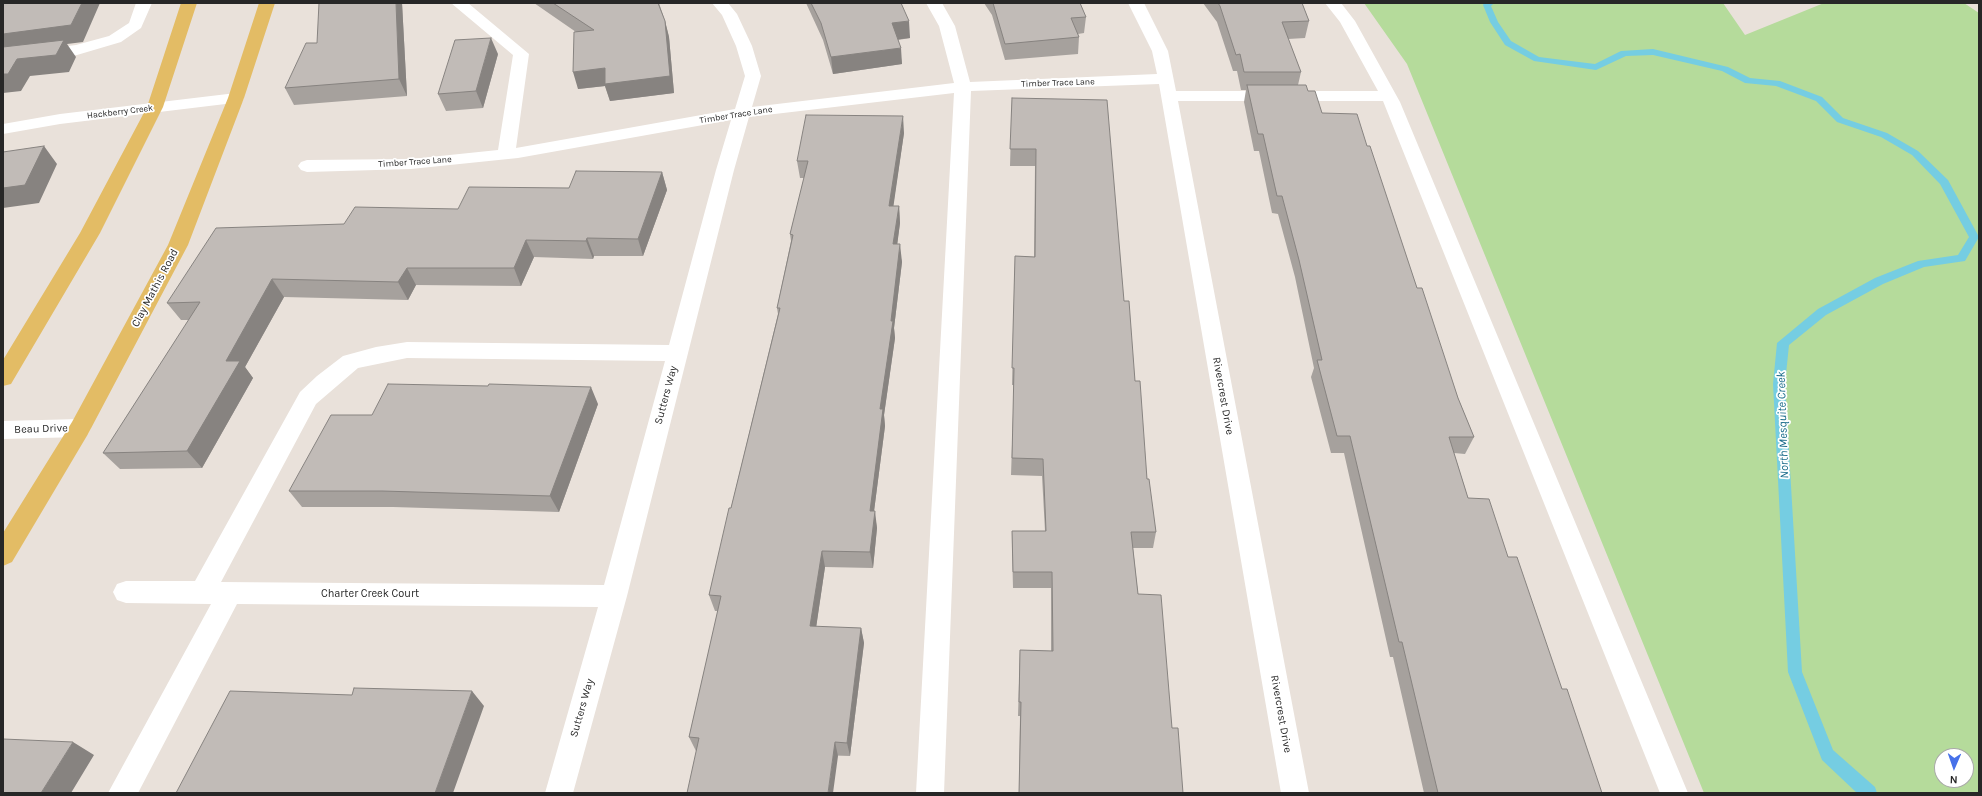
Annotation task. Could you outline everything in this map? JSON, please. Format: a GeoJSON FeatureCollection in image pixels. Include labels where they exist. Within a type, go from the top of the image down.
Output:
{"type":"FeatureCollection","features":[{"type":"Feature","properties":{"kind":"main road"},"geometry":{"type":"LineString","coordinates":[[3,378],[90,233],[155,107],[189,3]]}},
{"type":"Feature","properties":{"kind":"main road","name":"Clay Mathis Road"},"geometry":{"type":"LineString","coordinates":[[3,555],[80,428],[178,245],[236,98],[266,3]]}},
{"type":"Feature","properties":{"kind":"street"},"geometry":{"type":"LineString","coordinates":[[3,59],[77,50],[115,39],[136,25],[144,3]]}},
{"type":"Feature","properties":{"kind":"street"},"geometry":{"type":"LineString","coordinates":[[459,3],[521,54],[506,154]]}},
{"type":"Feature","properties":{"kind":"street","name":"Sutters Way"},"geometry":{"type":"LineString","coordinates":[[559,793],[614,596],[725,170],[753,76],[744,46],[730,14],[720,3]]}},
{"type":"Feature","properties":{"kind":"street"},"geometry":{"type":"LineString","coordinates":[[930,793],[963,87],[947,26],[934,3]]}},
{"type":"Feature","properties":{"kind":"street","name":"Rivercrest Drive"},"geometry":{"type":"LineString","coordinates":[[1136,3],[1160,51],[1295,793]]}},
{"type":"Feature","properties":{"kind":"street"},"geometry":{"type":"LineString","coordinates":[[1333,3],[1347,21],[1388,96],[1674,793]]}},
{"type":"Feature","properties":{"kind":"street","name":"Timber Trace Lane"},"geometry":{"type":"LineString","coordinates":[[307,166],[411,164],[506,154],[743,113],[963,87],[1167,87],[1388,96]]}},
{"type":"Feature","properties":{"kind":"street","name":"Hackberry Creek"},"geometry":{"type":"LineString","coordinates":[[3,129],[155,107],[236,98]]}},
{"type":"Feature","properties":{"kind":"street"},"geometry":{"type":"LineString","coordinates":[[202,592],[308,398],[325,382],[351,362],[376,355],[407,350],[678,353]]}},
{"type":"Feature","properties":{"kind":"street","name":"Beau Drive"},"geometry":{"type":"LineString","coordinates":[[3,430],[80,428]]}},
{"type":"Feature","properties":{"kind":"street","name":"Charter Creek Court"},"geometry":{"type":"LineString","coordinates":[[126,592],[614,596]]}},
{"type":"Feature","properties":{"kind":"street"},"geometry":{"type":"LineString","coordinates":[[122,793],[230,593]]}},
{"type":"Feature","properties":{"kind":"green space"},"geometry":{"type":"Polygon","coordinates":[[[1364,3],[1723,3],[1745,35],[1824,3],[1964,3],[1979,13],[1979,793],[1704,793],[1407,64],[1364,3]]]}},
{"type":"Feature","properties":{"kind":"building"},"geometry":{"type":"Polygon","coordinates":[[[3,3],[82,3],[71,25],[3,34],[3,3]]]}},
{"type":"Feature","properties":{"kind":"building"},"geometry":{"type":"Polygon","coordinates":[[[319,3],[396,3],[399,79],[285,88],[306,43],[317,43],[319,3]]]}},
{"type":"Feature","properties":{"kind":"building"},"geometry":{"type":"Polygon","coordinates":[[[553,3],[658,3],[665,21],[670,76],[605,84],[605,68],[573,72],[574,32],[594,30],[553,3]]]}},
{"type":"Feature","properties":{"kind":"building"},"geometry":{"type":"Polygon","coordinates":[[[811,3],[901,3],[909,21],[892,23],[901,48],[831,57],[821,23],[811,3]]]}},
{"type":"Feature","properties":{"kind":"building"},"geometry":{"type":"Polygon","coordinates":[[[993,3],[1080,3],[1086,17],[1071,18],[1079,37],[1005,44],[993,3]]]}},
{"type":"Feature","properties":{"kind":"building"},"geometry":{"type":"Polygon","coordinates":[[[1218,3],[1302,3],[1309,21],[1282,22],[1301,72],[1244,72],[1240,54],[1236,55],[1218,3]]]}},
{"type":"Feature","properties":{"kind":"building"},"geometry":{"type":"Polygon","coordinates":[[[491,38],[476,91],[438,94],[455,40],[491,38]]]}},
{"type":"Feature","properties":{"kind":"building"},"geometry":{"type":"Polygon","coordinates":[[[64,40],[56,55],[17,59],[8,74],[3,74],[3,47],[64,40]]]}},
{"type":"Feature","properties":{"kind":"building"},"geometry":{"type":"Polygon","coordinates":[[[1247,85],[1306,85],[1308,91],[1315,91],[1322,113],[1357,114],[1367,146],[1370,146],[1417,288],[1422,288],[1458,398],[1474,437],[1449,437],[1468,498],[1489,499],[1508,557],[1517,557],[1562,689],[1567,689],[1602,793],[1438,793],[1402,642],[1399,642],[1350,436],[1337,436],[1317,360],[1322,360],[1299,260],[1282,196],[1277,196],[1263,134],[1258,134],[1247,85]]]}},
{"type":"Feature","properties":{"kind":"building"},"geometry":{"type":"Polygon","coordinates":[[[1012,98],[1107,100],[1124,301],[1129,301],[1135,381],[1140,381],[1147,479],[1149,479],[1156,532],[1131,532],[1138,594],[1161,595],[1172,728],[1178,728],[1183,793],[1019,793],[1021,702],[1019,702],[1020,650],[1053,651],[1052,572],[1013,572],[1012,531],[1046,531],[1043,459],[1012,458],[1014,368],[1012,368],[1015,256],[1035,257],[1036,149],[1010,149],[1012,98]]]}},
{"type":"Feature","properties":{"kind":"building"},"geometry":{"type":"Polygon","coordinates":[[[806,115],[903,116],[889,206],[899,206],[893,244],[900,244],[891,321],[893,321],[880,409],[883,409],[870,511],[875,511],[870,552],[822,551],[810,626],[861,628],[847,743],[835,742],[828,793],[687,793],[699,738],[689,737],[721,596],[709,595],[729,508],[731,508],[780,308],[777,308],[793,235],[790,234],[808,161],[797,161],[806,115]]]}},
{"type":"Feature","properties":{"kind":"building"},"geometry":{"type":"Polygon","coordinates":[[[44,146],[25,185],[3,188],[3,152],[44,146]]]}},
{"type":"Feature","properties":{"kind":"building"},"geometry":{"type":"Polygon","coordinates":[[[576,171],[662,172],[638,239],[587,238],[586,241],[526,240],[514,268],[407,268],[398,282],[272,279],[226,361],[240,361],[187,451],[103,453],[200,302],[167,303],[216,228],[344,224],[355,207],[458,209],[469,187],[569,188],[576,171]]]}},
{"type":"Feature","properties":{"kind":"building"},"geometry":{"type":"Polygon","coordinates":[[[388,384],[488,386],[489,384],[591,387],[550,496],[382,491],[289,491],[331,415],[372,415],[388,384]]]}},
{"type":"Feature","properties":{"kind":"building"},"geometry":{"type":"Polygon","coordinates":[[[354,688],[472,691],[435,793],[176,793],[230,691],[352,695],[354,688]]]}},
{"type":"Feature","properties":{"kind":"building"},"geometry":{"type":"Polygon","coordinates":[[[3,739],[73,742],[41,793],[3,793],[3,739]]]}},
{"type":"Feature","properties":{"kind":"waterway","name":"North Mesquite Creek"},"geometry":{"type":"LineString","coordinates":[[1490,3],[1487,5],[1494,22],[1508,43],[1537,59],[1572,65],[1596,67],[1624,53],[1653,52],[1725,69],[1748,81],[1777,83],[1819,99],[1840,120],[1884,135],[1915,153],[1944,182],[1974,237],[1961,258],[1922,264],[1879,281],[1822,312],[1783,343],[1779,384],[1795,672],[1827,755],[1869,793]]}}]}
